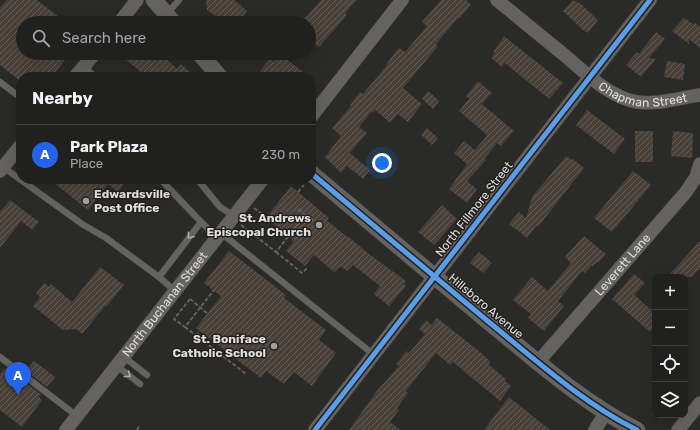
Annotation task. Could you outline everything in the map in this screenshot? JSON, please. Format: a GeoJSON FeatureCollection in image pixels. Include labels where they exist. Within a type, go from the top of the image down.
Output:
{"type":"FeatureCollection","features":[{"type":"Feature","properties":{"kind":"street"},"geometry":{"type":"LineString","coordinates":[[124,16],[137,0]]}},
{"type":"Feature","properties":{"kind":"street"},"geometry":{"type":"LineString","coordinates":[[154,0],[167,16]]}},
{"type":"Feature","properties":{"kind":"street"},"geometry":{"type":"LineString","coordinates":[[316,111],[402,0]]}},
{"type":"Feature","properties":{"kind":"street","name":"Chapman Street"},"geometry":{"type":"LineString","coordinates":[[497,0],[590,76],[623,98],[637,102],[656,102],[700,94]]}},
{"type":"Feature","properties":{"kind":"street","name":"North Fillmore Street"},"geometry":{"type":"LineString","coordinates":[[314,430],[650,0]]}},
{"type":"Feature","properties":{"kind":"street"},"geometry":{"type":"LineString","coordinates":[[79,72],[89,60]]}},
{"type":"Feature","properties":{"kind":"street"},"geometry":{"type":"LineString","coordinates":[[205,60],[216,72]]}},
{"type":"Feature","properties":{"kind":"street"},"geometry":{"type":"LineString","coordinates":[[2,169],[16,151]]}},
{"type":"Feature","properties":{"kind":"street","name":"Leverett Lane"},"geometry":{"type":"LineString","coordinates":[[538,362],[686,192],[696,177],[700,164]]}},
{"type":"Feature","properties":{"kind":"street","name":"North Buchanan Street"},"geometry":{"type":"LineString","coordinates":[[66,430],[219,235],[236,220],[259,184]]}},
{"type":"Feature","properties":{"kind":"street","name":"Hillsboro Avenue"},"geometry":{"type":"LineString","coordinates":[[316,184],[434,276],[581,396],[637,430]]}},
{"type":"Feature","properties":{"kind":"street"},"geometry":{"type":"LineString","coordinates":[[678,430],[700,403]]}},
{"type":"Feature","properties":{"kind":"street"},"geometry":{"type":"LineString","coordinates":[[595,430],[606,412]]}},
{"type":"Feature","properties":{"kind":"lane"},"geometry":{"type":"LineString","coordinates":[[171,16],[179,0]]}},
{"type":"Feature","properties":{"kind":"lane"},"geometry":{"type":"LineString","coordinates":[[84,66],[90,72]]}},
{"type":"Feature","properties":{"kind":"lane"},"geometry":{"type":"LineString","coordinates":[[0,82],[16,94]]}},
{"type":"Feature","properties":{"kind":"lane"},"geometry":{"type":"LineString","coordinates":[[2,169],[16,179]]}},
{"type":"Feature","properties":{"kind":"lane"},"geometry":{"type":"LineString","coordinates":[[24,184],[82,224],[106,238],[159,277],[175,291]]}},
{"type":"Feature","properties":{"kind":"lane"},"geometry":{"type":"LineString","coordinates":[[165,184],[201,222],[373,354]]}},
{"type":"Feature","properties":{"kind":"lane"},"geometry":{"type":"LineString","coordinates":[[201,184],[220,207],[236,220]]}},
{"type":"Feature","properties":{"kind":"lane"},"geometry":{"type":"LineString","coordinates":[[159,277],[201,222]]}},
{"type":"Feature","properties":{"kind":"lane"},"geometry":{"type":"LineString","coordinates":[[0,357],[77,416]]}},
{"type":"Feature","properties":{"kind":"lane"},"geometry":{"type":"LineString","coordinates":[[120,362],[147,375]]}},
{"type":"Feature","properties":{"kind":"lane"},"geometry":{"type":"LineString","coordinates":[[120,362],[140,384]]}},
{"type":"Feature","properties":{"kind":"path"},"geometry":{"type":"LineString","coordinates":[[298,192],[304,184]]}},
{"type":"Feature","properties":{"kind":"path"},"geometry":{"type":"LineString","coordinates":[[252,206],[268,219]]}},
{"type":"Feature","properties":{"kind":"path"},"geometry":{"type":"LineString","coordinates":[[297,208],[314,221]]}},
{"type":"Feature","properties":{"kind":"path"},"geometry":{"type":"LineString","coordinates":[[276,252],[305,215]]}},
{"type":"Feature","properties":{"kind":"path"},"geometry":{"type":"LineString","coordinates":[[236,220],[302,273],[308,266]]}},
{"type":"Feature","properties":{"kind":"path"},"geometry":{"type":"LineString","coordinates":[[185,327],[214,290]]}},
{"type":"Feature","properties":{"kind":"path"},"geometry":{"type":"LineString","coordinates":[[207,313],[189,299],[174,319],[246,374]]}},
{"type":"Feature","properties":{"kind":"path"},"geometry":{"type":"LineString","coordinates":[[196,336],[200,330]]}},
{"type":"Feature","properties":{"kind":"path"},"geometry":{"type":"LineString","coordinates":[[137,430],[140,425]]}},
{"type":"Feature","properties":{"kind":"building"},"geometry":{"type":"Polygon","coordinates":[[[7,0],[37,0],[57,16],[16,16],[16,60],[65,60],[56,72],[16,72],[16,78],[0,65],[0,8],[7,0]]]}},
{"type":"Feature","properties":{"kind":"building"},"geometry":{"type":"Polygon","coordinates":[[[206,0],[234,0],[247,11],[243,16],[215,16],[207,10],[206,0]]]}},
{"type":"Feature","properties":{"kind":"building"},"geometry":{"type":"Polygon","coordinates":[[[321,0],[357,0],[345,13],[347,15],[319,47],[316,45],[316,16],[307,16],[321,0]]]}},
{"type":"Feature","properties":{"kind":"building"},"geometry":{"type":"Polygon","coordinates":[[[441,0],[466,0],[471,5],[436,44],[438,46],[403,88],[422,104],[408,122],[398,114],[390,123],[375,110],[372,113],[371,112],[359,127],[367,133],[350,153],[370,170],[363,179],[347,166],[341,173],[325,157],[341,136],[332,128],[351,106],[350,105],[360,92],[363,94],[399,48],[405,52],[427,26],[422,22],[441,0]]]}},
{"type":"Feature","properties":{"kind":"building"},"geometry":{"type":"Polygon","coordinates":[[[573,0],[581,4],[598,20],[588,33],[563,11],[573,0]]]}},
{"type":"Feature","properties":{"kind":"building"},"geometry":{"type":"Polygon","coordinates":[[[684,18],[700,27],[700,48],[689,39],[689,44],[672,31],[684,18]]]}},
{"type":"Feature","properties":{"kind":"building"},"geometry":{"type":"Polygon","coordinates":[[[656,32],[665,39],[649,58],[656,59],[641,77],[626,65],[637,52],[639,54],[656,32]]]}},
{"type":"Feature","properties":{"kind":"building"},"geometry":{"type":"Polygon","coordinates":[[[504,36],[563,83],[549,99],[505,63],[502,67],[491,58],[495,53],[493,52],[504,36]]]}},
{"type":"Feature","properties":{"kind":"building"},"geometry":{"type":"Polygon","coordinates":[[[126,60],[167,60],[177,69],[181,64],[190,72],[139,72],[140,71],[126,60]]]}},
{"type":"Feature","properties":{"kind":"building"},"geometry":{"type":"Polygon","coordinates":[[[269,60],[274,62],[275,60],[287,60],[303,72],[260,72],[269,60]]]}},
{"type":"Feature","properties":{"kind":"building"},"geometry":{"type":"Polygon","coordinates":[[[667,61],[685,64],[683,80],[664,77],[667,61]]]}},
{"type":"Feature","properties":{"kind":"building"},"geometry":{"type":"Polygon","coordinates":[[[478,81],[492,93],[482,104],[514,131],[501,146],[497,143],[484,159],[486,160],[467,181],[477,189],[467,203],[449,189],[467,164],[454,153],[464,141],[475,150],[487,135],[459,111],[469,99],[466,96],[478,81]]]}},
{"type":"Feature","properties":{"kind":"building"},"geometry":{"type":"Polygon","coordinates":[[[428,91],[439,101],[433,109],[422,99],[428,91]]]}},
{"type":"Feature","properties":{"kind":"building"},"geometry":{"type":"Polygon","coordinates":[[[587,110],[625,139],[614,154],[576,125],[587,110]]]}},
{"type":"Feature","properties":{"kind":"building"},"geometry":{"type":"Polygon","coordinates":[[[427,128],[438,138],[432,145],[421,135],[427,128]]]}},
{"type":"Feature","properties":{"kind":"building"},"geometry":{"type":"Polygon","coordinates":[[[635,131],[653,131],[653,162],[635,162],[635,131]]]}},
{"type":"Feature","properties":{"kind":"building"},"geometry":{"type":"Polygon","coordinates":[[[673,131],[693,133],[692,158],[671,156],[673,131]]]}},
{"type":"Feature","properties":{"kind":"building"},"geometry":{"type":"Polygon","coordinates":[[[566,156],[572,160],[573,159],[584,168],[538,227],[536,226],[527,238],[509,224],[519,212],[526,218],[532,197],[566,156]]]}},
{"type":"Feature","properties":{"kind":"building"},"geometry":{"type":"Polygon","coordinates":[[[633,171],[651,185],[612,232],[594,218],[633,171]]]}},
{"type":"Feature","properties":{"kind":"building","name":"Edwardsville Post Office"},"geometry":{"type":"Polygon","coordinates":[[[55,184],[108,184],[88,210],[55,184]]]}},
{"type":"Feature","properties":{"kind":"building","name":"Edwardsville Post Office"},"geometry":{"type":"Polygon","coordinates":[[[108,184],[124,184],[118,192],[108,184]]]}},
{"type":"Feature","properties":{"kind":"building"},"geometry":{"type":"Polygon","coordinates":[[[291,186],[329,218],[327,221],[406,281],[404,284],[406,286],[389,306],[374,294],[380,286],[353,265],[347,271],[341,266],[334,272],[314,255],[305,266],[286,251],[294,241],[268,220],[271,216],[269,214],[291,186]]]}},
{"type":"Feature","properties":{"kind":"building"},"geometry":{"type":"Polygon","coordinates":[[[10,200],[39,222],[32,230],[21,221],[0,248],[0,212],[10,200]]]}},
{"type":"Feature","properties":{"kind":"building"},"geometry":{"type":"Polygon","coordinates":[[[442,205],[457,219],[434,245],[418,232],[442,205]]]}},
{"type":"Feature","properties":{"kind":"building"},"geometry":{"type":"Polygon","coordinates":[[[584,236],[606,254],[585,273],[582,271],[558,301],[564,306],[544,331],[528,318],[531,314],[513,300],[532,277],[548,291],[571,263],[565,257],[584,236]]]}},
{"type":"Feature","properties":{"kind":"building"},"geometry":{"type":"Polygon","coordinates":[[[700,241],[700,268],[692,277],[688,277],[688,274],[670,274],[700,241]]]}},
{"type":"Feature","properties":{"kind":"building","name":"St. Boniface Catholic School"},"geometry":{"type":"Polygon","coordinates":[[[229,251],[286,295],[284,298],[326,330],[319,340],[336,353],[312,386],[294,372],[284,384],[266,371],[261,378],[196,328],[221,296],[204,283],[229,251]]]}},
{"type":"Feature","properties":{"kind":"building"},"geometry":{"type":"Polygon","coordinates":[[[479,252],[492,263],[483,273],[470,263],[479,252]]]}},
{"type":"Feature","properties":{"kind":"building"},"geometry":{"type":"Polygon","coordinates":[[[100,267],[124,285],[82,334],[76,329],[63,330],[33,306],[40,297],[36,293],[44,283],[49,287],[51,284],[72,302],[100,267]]]}},
{"type":"Feature","properties":{"kind":"building"},"geometry":{"type":"Polygon","coordinates":[[[634,274],[645,283],[634,295],[652,310],[652,330],[650,332],[612,299],[634,274]]]}},
{"type":"Feature","properties":{"kind":"building"},"geometry":{"type":"Polygon","coordinates":[[[437,318],[484,355],[490,361],[489,365],[506,379],[505,381],[511,386],[500,401],[453,362],[450,365],[436,353],[406,391],[408,393],[397,408],[399,410],[390,422],[400,430],[349,430],[376,392],[399,366],[396,364],[406,351],[409,353],[425,334],[419,329],[426,320],[432,325],[437,318]]]}},
{"type":"Feature","properties":{"kind":"building"},"geometry":{"type":"Polygon","coordinates":[[[34,361],[55,377],[47,387],[26,371],[34,361]]]}},
{"type":"Feature","properties":{"kind":"building"},"geometry":{"type":"Polygon","coordinates":[[[5,368],[41,394],[39,397],[42,400],[22,427],[0,410],[0,374],[5,368]]]}},
{"type":"Feature","properties":{"kind":"building"},"geometry":{"type":"Polygon","coordinates":[[[509,397],[550,430],[484,430],[509,397]]]}},
{"type":"Feature","properties":{"kind":"cycle path"},"geometry":{"type":"LineString","coordinates":[[315,430],[650,0]]}},
{"type":"Feature","properties":{"kind":"cycle path"},"geometry":{"type":"LineString","coordinates":[[316,177],[561,381],[598,407],[637,430]]}},
{"type":"Feature","properties":{"kind":"place","name":"Edwardsville Post Office"},"geometry":{"type":"Point","coordinates":[86,201]}},
{"type":"Feature","properties":{"kind":"place","name":"St. Andrews Episcopal Church"},"geometry":{"type":"Point","coordinates":[319,225]}},
{"type":"Feature","properties":{"kind":"place","name":"St. Boniface Catholic School"},"geometry":{"type":"Point","coordinates":[274,346]}},
{"type":"Feature","properties":{"kind":"place","name":"Park Plaza"},"geometry":{"type":"Point","coordinates":[18,395]}}]}
